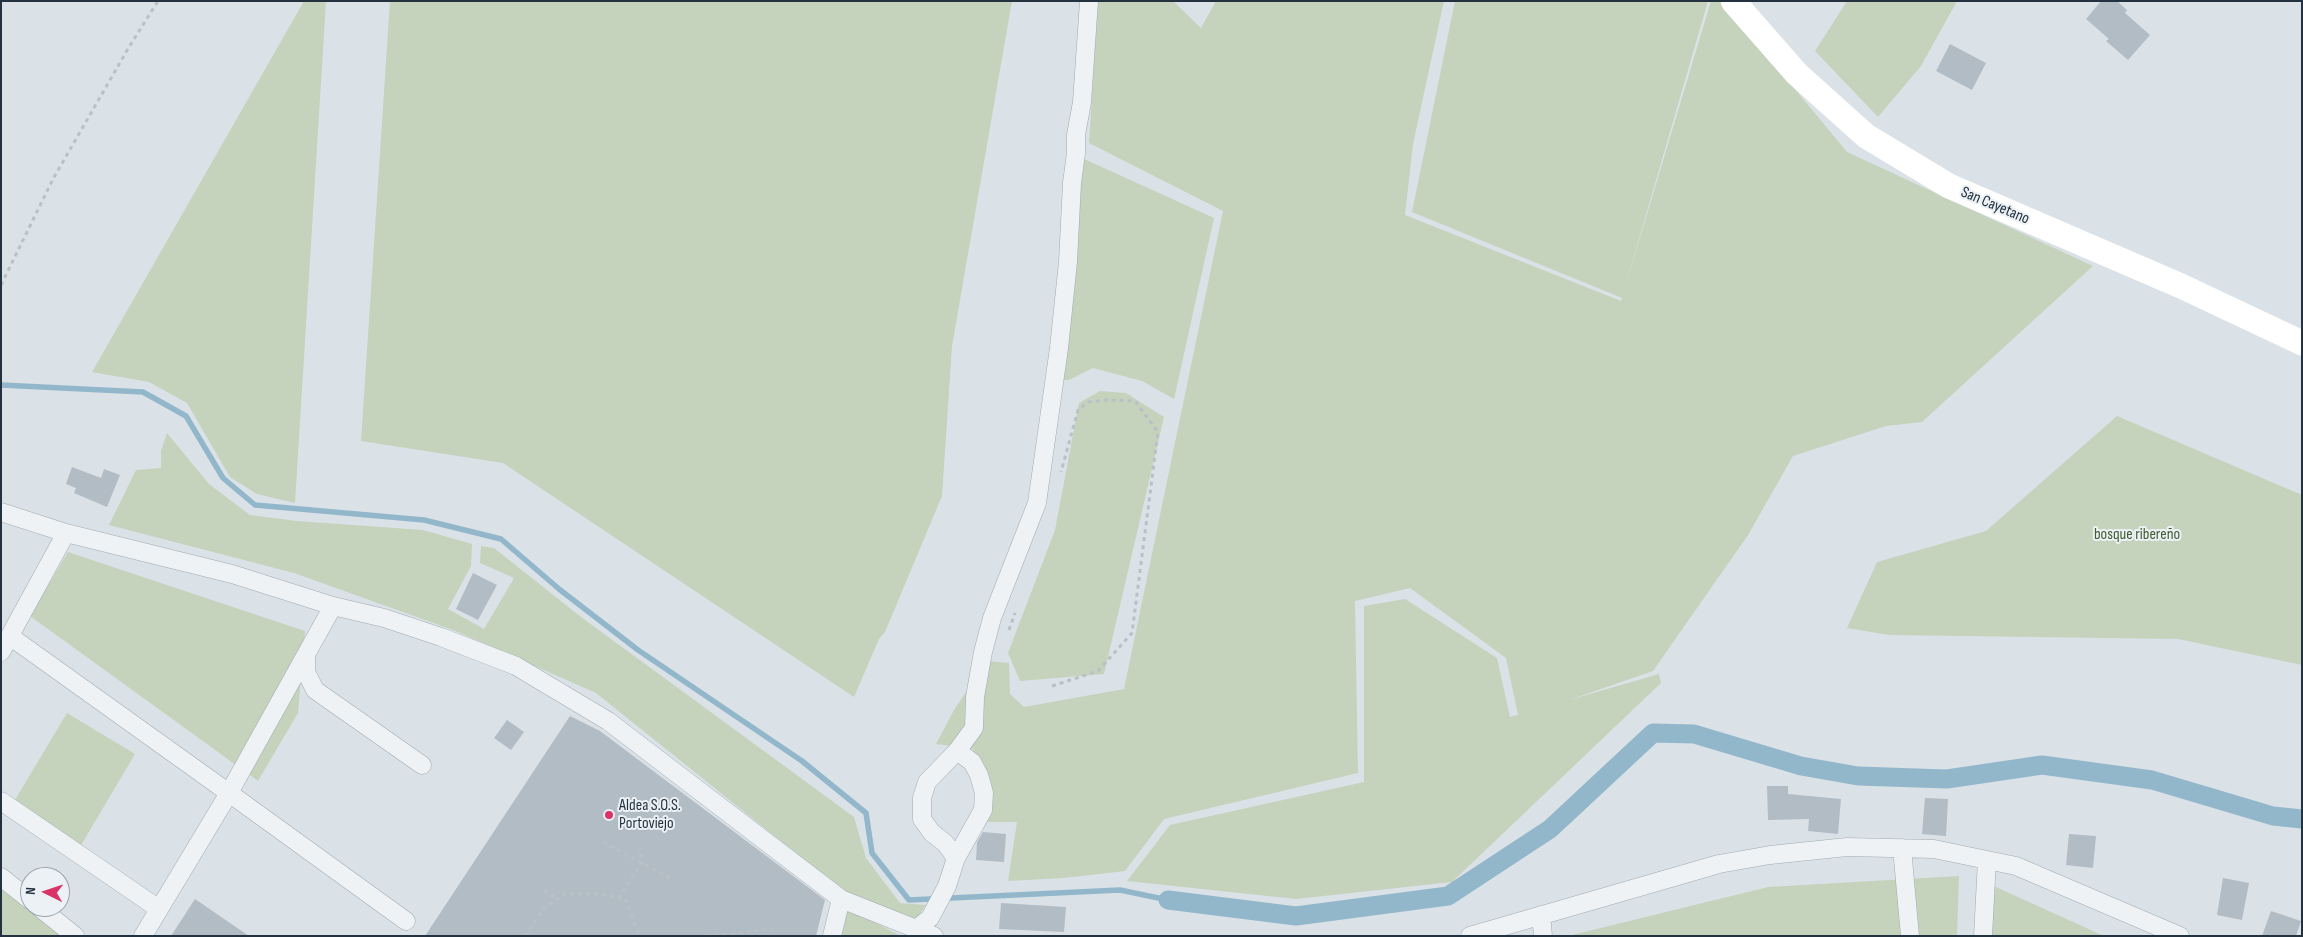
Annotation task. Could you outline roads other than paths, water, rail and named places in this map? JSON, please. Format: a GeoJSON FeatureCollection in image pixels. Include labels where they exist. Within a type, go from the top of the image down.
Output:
{"type":"FeatureCollection","features":[{"type":"Feature","properties":{"kind":"main road","name":"San Cayetano"},"geometry":{"type":"LineString","coordinates":[[1733,1],[1797,74],[1866,136],[1949,186],[2180,286],[2302,343]]}},
{"type":"Feature","properties":{"kind":"street"},"geometry":{"type":"LineString","coordinates":[[956,858],[944,843],[932,833],[922,818],[922,798],[927,782],[957,751],[974,728],[975,697],[983,652],[996,609],[1037,503],[1059,348],[1068,262],[1076,135],[1082,102],[1089,1]]}},
{"type":"Feature","properties":{"kind":"street"},"geometry":{"type":"LineString","coordinates":[[1,512],[66,533],[232,574],[333,606],[384,618],[441,636],[516,666],[608,720],[841,899],[934,936]]}},
{"type":"Feature","properties":{"kind":"street"},"geometry":{"type":"LineString","coordinates":[[1,652],[11,637],[66,533]]}},
{"type":"Feature","properties":{"kind":"street"},"geometry":{"type":"LineString","coordinates":[[142,936],[229,793],[333,606]]}},
{"type":"Feature","properties":{"kind":"street"},"geometry":{"type":"LineString","coordinates":[[11,637],[406,922]]}},
{"type":"Feature","properties":{"kind":"street"},"geometry":{"type":"LineString","coordinates":[[306,655],[306,672],[315,690],[422,765]]}},
{"type":"Feature","properties":{"kind":"street"},"geometry":{"type":"LineString","coordinates":[[916,929],[930,918],[947,886],[956,858],[983,810],[984,794],[979,775],[972,762],[957,751]]}},
{"type":"Feature","properties":{"kind":"street"},"geometry":{"type":"LineString","coordinates":[[1,801],[159,909]]}},
{"type":"Feature","properties":{"kind":"street"},"geometry":{"type":"LineString","coordinates":[[1470,936],[1719,864],[1770,855],[1847,847],[1934,849],[2016,866],[2180,936]]}},
{"type":"Feature","properties":{"kind":"street"},"geometry":{"type":"LineString","coordinates":[[1902,848],[1910,936]]}},
{"type":"Feature","properties":{"kind":"street"},"geometry":{"type":"LineString","coordinates":[[1983,936],[1987,860]]}},
{"type":"Feature","properties":{"kind":"street"},"geometry":{"type":"LineString","coordinates":[[1,877],[20,892]]}},
{"type":"Feature","properties":{"kind":"street"},"geometry":{"type":"LineString","coordinates":[[832,936],[841,899]]}},
{"type":"Feature","properties":{"kind":"street"},"geometry":{"type":"LineString","coordinates":[[1541,915],[1543,936]]}},
{"type":"Feature","properties":{"kind":"street"},"geometry":{"type":"LineString","coordinates":[[51,917],[75,936]]}},
{"type":"Feature","properties":{"kind":"waterway"},"geometry":{"type":"LineString","coordinates":[[1,385],[143,392],[186,416],[223,478],[255,505],[424,520],[501,539],[559,589],[638,650],[802,761],[866,813],[872,853],[909,900],[1120,890],[1168,900]]}},
{"type":"Feature","properties":{"kind":"waterway"},"geometry":{"type":"LineString","coordinates":[[1168,900],[1296,916],[1448,896],[1550,829],[1653,733],[1694,734],[1801,766],[1858,776],[1947,779],[2042,765],[2152,780],[2273,816],[2302,819]]}},
{"type":"Feature","properties":{"kind":"place","name":"Aldea S.O.S. Portoviejo"},"geometry":{"type":"Point","coordinates":[609,815]}},
{"type":"Feature","properties":{"kind":"park label","name":"bosque ribereño"},"geometry":{"type":"Point","coordinates":[2137,535]}}]}
